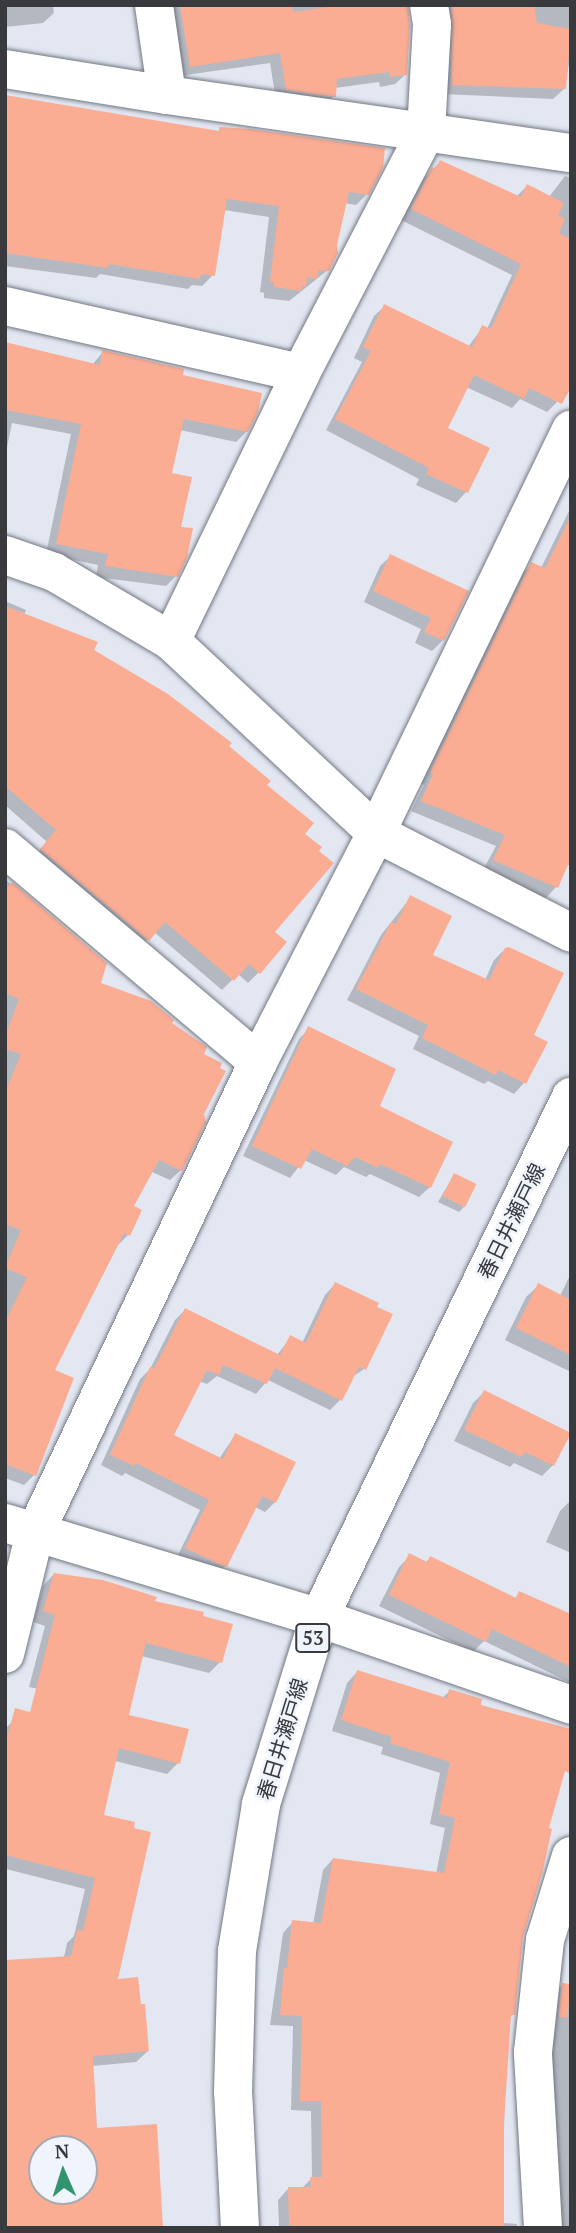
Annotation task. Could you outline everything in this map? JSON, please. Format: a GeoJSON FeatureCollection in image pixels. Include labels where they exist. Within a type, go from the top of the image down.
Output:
{"type":"FeatureCollection","features":[{"type":"Feature","properties":{"kind":"street"},"geometry":{"type":"LineString","coordinates":[[154,5],[167,96]]}},
{"type":"Feature","properties":{"kind":"street"},"geometry":{"type":"LineString","coordinates":[[171,640],[300,373],[426,132],[432,24],[429,5]]}},
{"type":"Feature","properties":{"kind":"street"},"geometry":{"type":"LineString","coordinates":[[5,69],[167,96],[571,153]]}},
{"type":"Feature","properties":{"kind":"street"},"geometry":{"type":"LineString","coordinates":[[5,306],[300,373]]}},
{"type":"Feature","properties":{"kind":"street"},"geometry":{"type":"LineString","coordinates":[[5,1654],[20,1528],[376,833],[571,430]]}},
{"type":"Feature","properties":{"kind":"street"},"geometry":{"type":"LineString","coordinates":[[5,555],[54,572],[171,640],[376,833],[571,933]]}},
{"type":"Feature","properties":{"kind":"street"},"geometry":{"type":"LineString","coordinates":[[5,848],[258,1062]]}},
{"type":"Feature","properties":{"kind":"street","name":"春日井瀬戸線"},"geometry":{"type":"LineString","coordinates":[[240,2228],[233,2092],[237,1951],[261,1804],[319,1618],[571,1097]]}},
{"type":"Feature","properties":{"kind":"street"},"geometry":{"type":"LineString","coordinates":[[20,1528],[319,1618],[571,1705]]}},
{"type":"Feature","properties":{"kind":"street"},"geometry":{"type":"LineString","coordinates":[[543,2228],[533,2052],[545,1940],[571,1856]]}},
{"type":"Feature","properties":{"kind":"building"},"geometry":{"type":"Polygon","coordinates":[[[292,5],[293,12],[343,5],[408,5],[410,25],[407,75],[390,77],[389,72],[337,79],[336,97],[286,90],[280,53],[190,67],[180,7],[292,5]]]}},
{"type":"Feature","properties":{"kind":"building"},"geometry":{"type":"Polygon","coordinates":[[[451,5],[534,5],[537,23],[571,29],[566,89],[452,85],[451,5]]]}},
{"type":"Feature","properties":{"kind":"building"},"geometry":{"type":"Polygon","coordinates":[[[5,95],[219,131],[219,127],[251,129],[385,148],[383,168],[369,195],[349,192],[337,245],[338,253],[329,271],[319,270],[317,279],[307,277],[306,287],[302,286],[301,291],[274,287],[274,282],[270,282],[279,206],[227,199],[215,276],[201,274],[200,279],[109,264],[108,268],[5,253],[5,95]]]}},
{"type":"Feature","properties":{"kind":"building"},"geometry":{"type":"Polygon","coordinates":[[[440,160],[521,197],[527,184],[564,203],[558,215],[565,219],[559,233],[571,239],[571,387],[562,404],[529,388],[524,399],[474,375],[448,428],[490,448],[468,493],[426,474],[429,468],[335,419],[371,351],[363,347],[384,304],[472,347],[482,325],[491,329],[521,264],[411,209],[432,167],[435,169],[440,160]]]}},
{"type":"Feature","properties":{"kind":"building"},"geometry":{"type":"Polygon","coordinates":[[[5,342],[100,365],[102,350],[184,369],[183,375],[262,393],[258,412],[248,432],[184,419],[172,473],[192,477],[181,527],[193,528],[187,558],[178,577],[105,566],[108,554],[56,544],[81,424],[5,410],[5,342]]]}},
{"type":"Feature","properties":{"kind":"building"},"geometry":{"type":"Polygon","coordinates":[[[571,516],[571,858],[558,888],[493,860],[505,835],[421,801],[433,774],[430,772],[531,562],[545,568],[571,516]]]}},
{"type":"Feature","properties":{"kind":"building"},"geometry":{"type":"Polygon","coordinates":[[[390,554],[469,591],[444,641],[424,632],[431,618],[373,591],[390,554]]]}},
{"type":"Feature","properties":{"kind":"building"},"geometry":{"type":"Polygon","coordinates":[[[5,606],[98,642],[94,650],[168,694],[232,743],[229,746],[271,781],[267,785],[314,823],[305,834],[322,847],[319,851],[334,863],[275,932],[287,942],[260,974],[249,964],[234,981],[165,922],[149,941],[40,849],[56,830],[5,786],[5,606]]]}},
{"type":"Feature","properties":{"kind":"building"},"geometry":{"type":"Polygon","coordinates":[[[12,882],[107,963],[101,983],[151,1001],[174,1020],[172,1023],[207,1047],[204,1054],[222,1063],[220,1068],[226,1071],[204,1114],[206,1122],[182,1171],[159,1160],[134,1206],[142,1210],[130,1236],[124,1233],[55,1370],[74,1378],[36,1476],[5,1464],[5,1322],[27,1277],[5,1268],[21,1230],[5,1224],[5,1093],[21,1054],[5,1049],[5,1037],[19,999],[5,993],[5,890],[12,882]]]}},
{"type":"Feature","properties":{"kind":"building"},"geometry":{"type":"Polygon","coordinates":[[[410,895],[452,916],[433,955],[489,980],[505,948],[509,947],[564,973],[534,1035],[548,1042],[526,1084],[498,1070],[496,1075],[422,1038],[428,1025],[356,989],[391,922],[396,924],[410,895]]]}},
{"type":"Feature","properties":{"kind":"building"},"geometry":{"type":"Polygon","coordinates":[[[308,1026],[396,1069],[380,1106],[453,1142],[431,1188],[380,1164],[378,1168],[355,1157],[347,1166],[312,1149],[301,1169],[252,1146],[308,1026]]]}},
{"type":"Feature","properties":{"kind":"building"},"geometry":{"type":"Polygon","coordinates":[[[454,1173],[476,1184],[465,1207],[443,1196],[454,1173]]]}},
{"type":"Feature","properties":{"kind":"building"},"geometry":{"type":"Polygon","coordinates":[[[335,1282],[379,1303],[377,1307],[393,1314],[366,1370],[359,1367],[342,1401],[275,1368],[267,1384],[223,1365],[219,1375],[207,1370],[174,1435],[223,1459],[235,1433],[296,1462],[276,1503],[262,1496],[227,1567],[185,1548],[209,1500],[136,1463],[134,1466],[110,1455],[150,1367],[154,1369],[185,1308],[280,1355],[290,1335],[306,1343],[335,1282]]]}},
{"type":"Feature","properties":{"kind":"building"},"geometry":{"type":"Polygon","coordinates":[[[538,1283],[571,1300],[571,1355],[516,1328],[538,1283]]]}},
{"type":"Feature","properties":{"kind":"building"},"geometry":{"type":"Polygon","coordinates":[[[484,1390],[571,1433],[554,1466],[525,1452],[522,1457],[464,1430],[484,1390]]]}},
{"type":"Feature","properties":{"kind":"building"},"geometry":{"type":"Polygon","coordinates":[[[409,1553],[427,1562],[430,1556],[516,1598],[519,1591],[571,1614],[571,1667],[492,1629],[486,1642],[389,1595],[409,1553]]]}},
{"type":"Feature","properties":{"kind":"building"},"geometry":{"type":"Polygon","coordinates":[[[54,1573],[103,1580],[157,1597],[155,1601],[204,1612],[203,1616],[233,1624],[222,1663],[146,1643],[129,1715],[189,1729],[180,1764],[119,1748],[104,1815],[135,1822],[134,1828],[151,1832],[118,1979],[138,1977],[141,2004],[145,2004],[149,2051],[93,2056],[97,2128],[157,2124],[163,2228],[5,2228],[5,1960],[71,1956],[77,1930],[83,1931],[95,1878],[5,1855],[5,1744],[15,1708],[30,1712],[55,1615],[43,1611],[54,1573]]]}},
{"type":"Feature","properties":{"kind":"building"},"geometry":{"type":"Polygon","coordinates":[[[357,1670],[447,1698],[449,1689],[482,1699],[481,1705],[571,1729],[571,1774],[565,1771],[549,1828],[552,1829],[542,1874],[523,1937],[515,2015],[511,2015],[504,2123],[504,2228],[289,2228],[288,2187],[311,2187],[310,2177],[322,2177],[321,2101],[300,2101],[302,2016],[280,2015],[292,1920],[321,1923],[333,1858],[444,1873],[455,1818],[439,1814],[450,1762],[390,1743],[392,1737],[341,1720],[357,1670]]]}},
{"type":"Feature","properties":{"kind":"building"},"geometry":{"type":"Polygon","coordinates":[[[562,1983],[571,1984],[567,2018],[558,2017],[562,1983]]]}}]}
